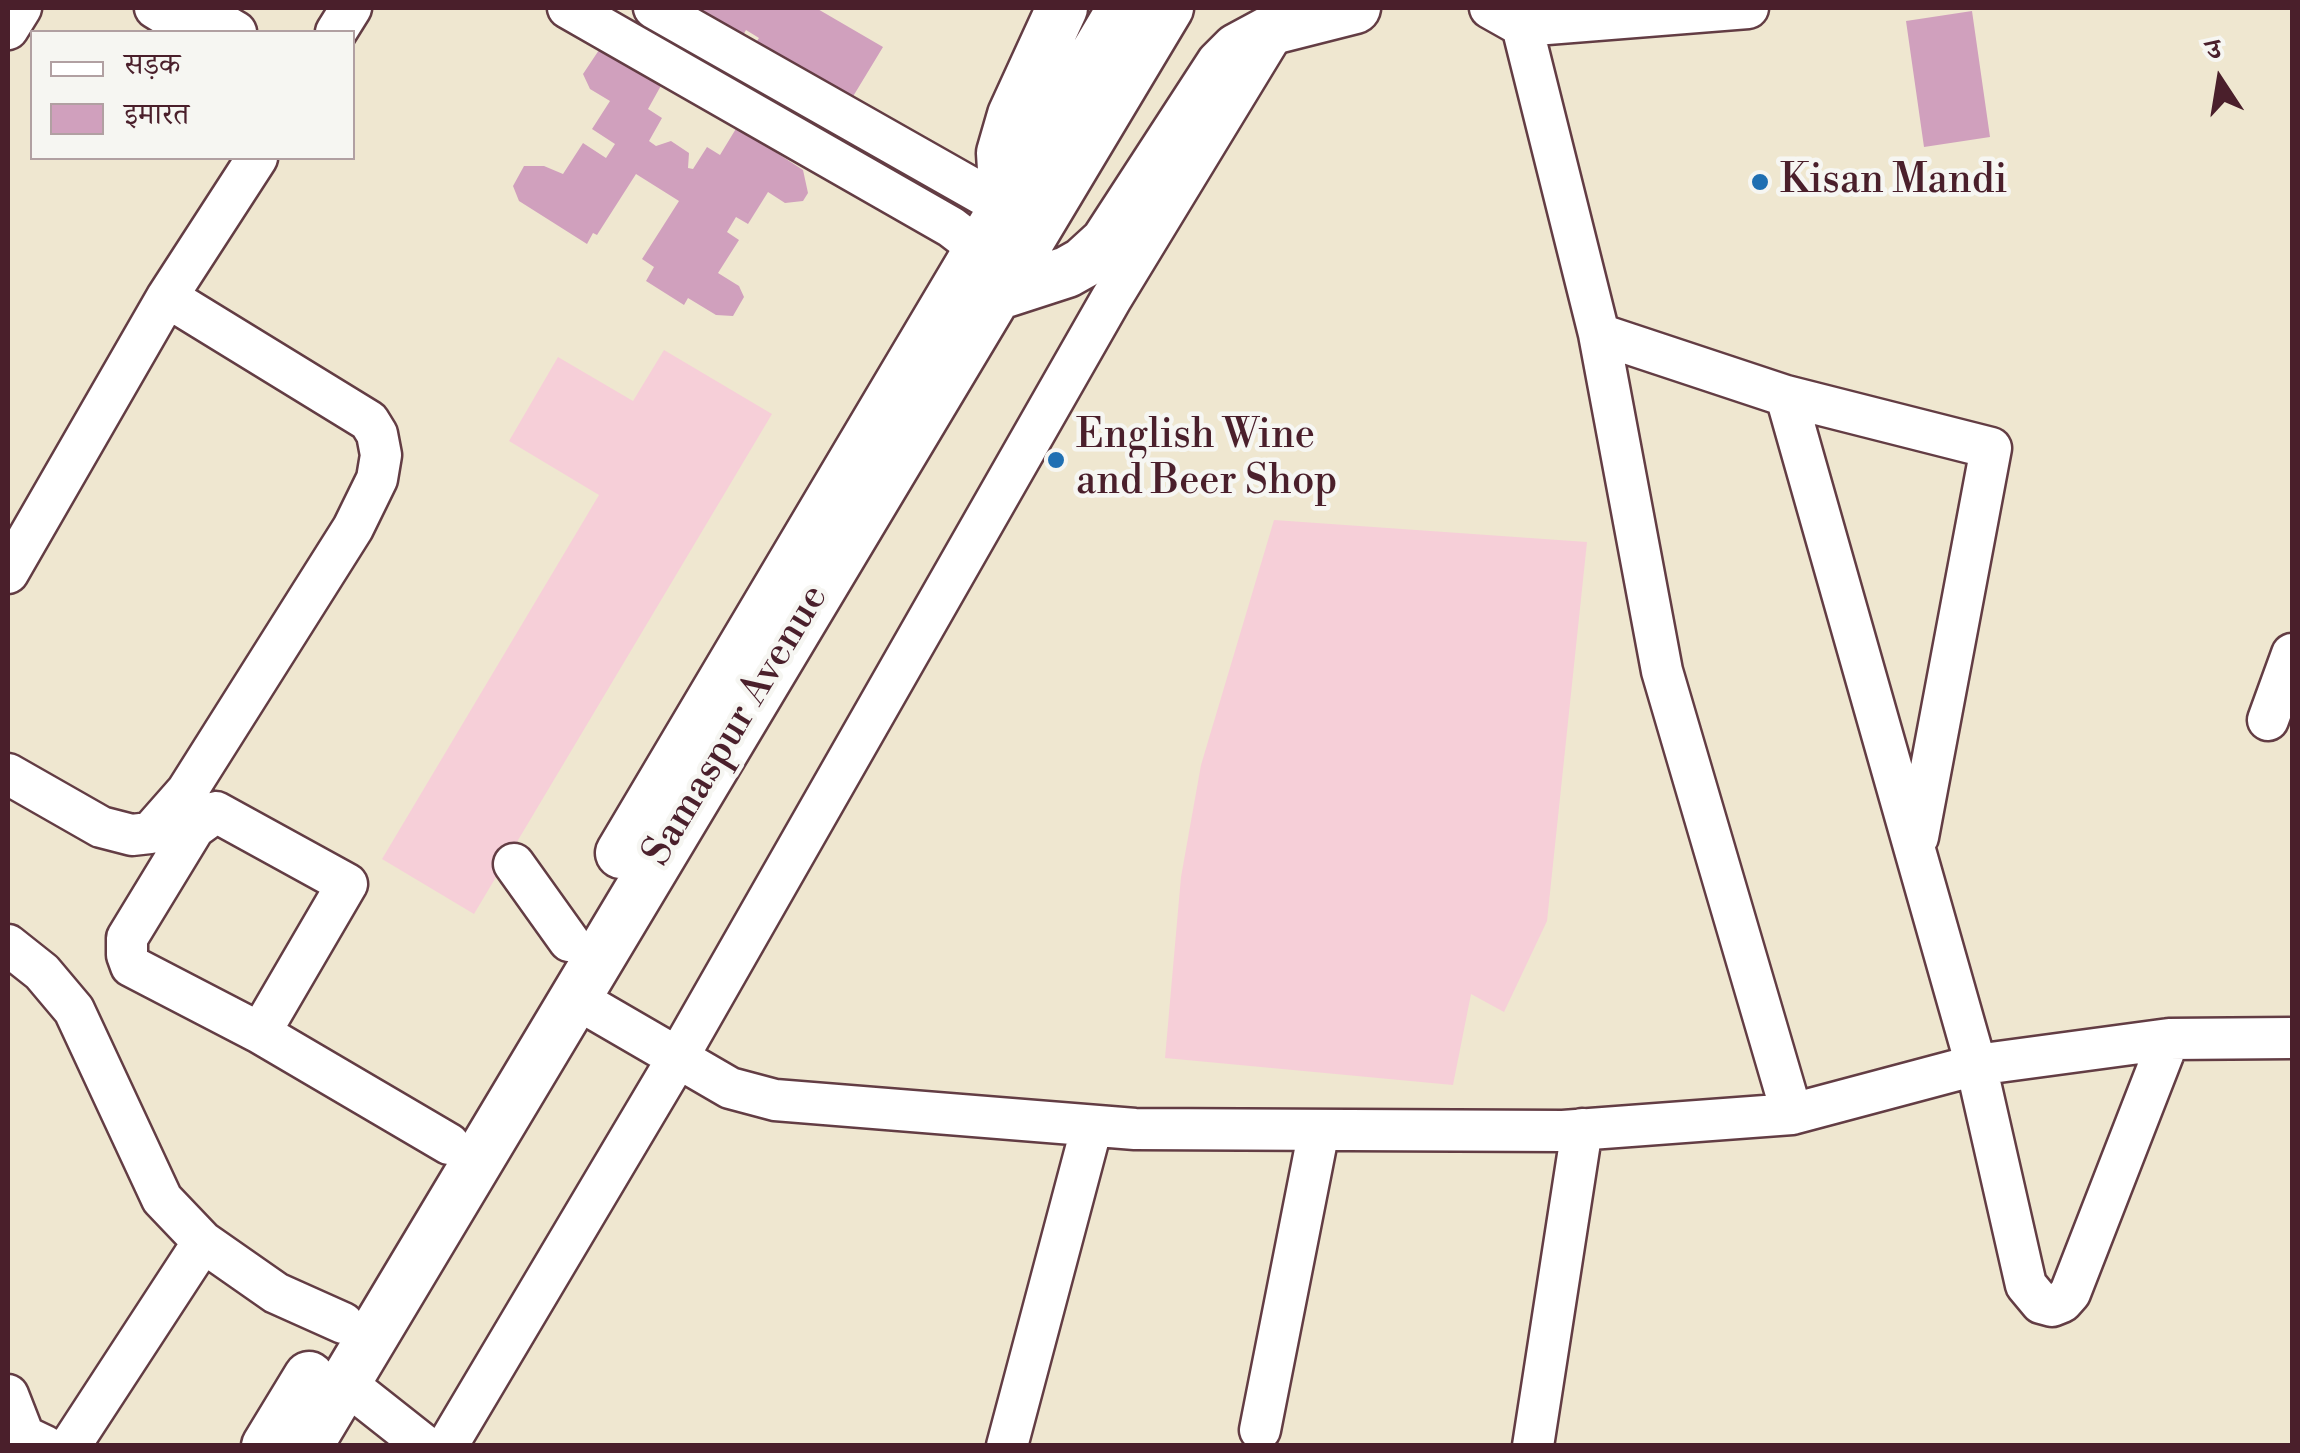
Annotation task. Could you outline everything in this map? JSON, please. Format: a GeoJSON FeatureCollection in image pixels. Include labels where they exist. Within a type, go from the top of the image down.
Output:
{"type":"FeatureCollection","features":[{"type":"Feature","properties":{"kind":"main road"},"geometry":{"type":"LineString","coordinates":[[1005,208],[1002,154],[1013,114],[1062,8]]}},
{"type":"Feature","properties":{"kind":"main road","name":"Samaspur Avenue"},"geometry":{"type":"LineString","coordinates":[[988,272],[1005,208],[1123,8]]}},
{"type":"Feature","properties":{"kind":"main road","name":"Samaspur Avenue"},"geometry":{"type":"LineString","coordinates":[[307,1446],[575,998],[647,843],[988,272],[1168,8]]}},
{"type":"Feature","properties":{"kind":"main road"},"geometry":{"type":"LineString","coordinates":[[988,272],[1102,273],[1106,242],[1221,65],[1237,49],[1276,28],[1355,8]]}},
{"type":"Feature","properties":{"kind":"main road","name":"Samaspur Avenue"},"geometry":{"type":"LineString","coordinates":[[267,1446],[569,941],[647,843]]}},
{"type":"Feature","properties":{"kind":"street"},"geometry":{"type":"LineString","coordinates":[[8,29],[21,8]]}},
{"type":"Feature","properties":{"kind":"street"},"geometry":{"type":"LineString","coordinates":[[155,8],[191,30]]}},
{"type":"Feature","properties":{"kind":"street"},"geometry":{"type":"LineString","coordinates":[[195,8],[233,30]]}},
{"type":"Feature","properties":{"kind":"street"},"geometry":{"type":"LineString","coordinates":[[247,30],[260,8]]}},
{"type":"Feature","properties":{"kind":"street"},"geometry":{"type":"LineString","coordinates":[[337,30],[352,8]]}},
{"type":"Feature","properties":{"kind":"street"},"geometry":{"type":"LineString","coordinates":[[568,8],[951,227],[988,272]]}},
{"type":"Feature","properties":{"kind":"street"},"geometry":{"type":"LineString","coordinates":[[654,8],[1005,208]]}},
{"type":"Feature","properties":{"kind":"street"},"geometry":{"type":"LineString","coordinates":[[1748,8],[1506,17],[1599,334],[1662,671],[1792,1114]]}},
{"type":"Feature","properties":{"kind":"street"},"geometry":{"type":"LineString","coordinates":[[8,573],[167,298],[256,160]]}},
{"type":"Feature","properties":{"kind":"street"},"geometry":{"type":"LineString","coordinates":[[447,1446],[676,1059],[1102,273]]}},
{"type":"Feature","properties":{"kind":"street"},"geometry":{"type":"LineString","coordinates":[[8,774],[100,827],[132,835],[150,833],[187,791],[353,528],[376,480],[381,455],[378,434],[369,421],[167,298]]}},
{"type":"Feature","properties":{"kind":"street"},"geometry":{"type":"LineString","coordinates":[[1599,334],[1786,396],[1991,448],[1916,846]]}},
{"type":"Feature","properties":{"kind":"street"},"geometry":{"type":"LineString","coordinates":[[1786,396],[1976,1065],[2026,1285],[2041,1303],[2052,1306],[2070,1293],[2169,1039]]}},
{"type":"Feature","properties":{"kind":"street"},"geometry":{"type":"LineString","coordinates":[[2268,720],[2292,654]]}},
{"type":"Feature","properties":{"kind":"street"},"geometry":{"type":"LineString","coordinates":[[260,1033],[347,884],[216,812],[194,828],[127,938],[131,966],[260,1033],[449,1144]]}},
{"type":"Feature","properties":{"kind":"street"},"geometry":{"type":"LineString","coordinates":[[514,864],[569,941]]}},
{"type":"Feature","properties":{"kind":"street"},"geometry":{"type":"LineString","coordinates":[[8,945],[42,972],[74,1010],[162,1200],[203,1242],[276,1293],[343,1323]]}},
{"type":"Feature","properties":{"kind":"street"},"geometry":{"type":"LineString","coordinates":[[575,998],[730,1088],[775,1100],[1135,1129],[1582,1129],[1792,1114],[1976,1065],[2169,1039],[2292,1038]]}},
{"type":"Feature","properties":{"kind":"street"},"geometry":{"type":"LineString","coordinates":[[1008,1446],[1092,1126]]}},
{"type":"Feature","properties":{"kind":"street"},"geometry":{"type":"LineString","coordinates":[[1532,1446],[1582,1129]]}},
{"type":"Feature","properties":{"kind":"street"},"geometry":{"type":"LineString","coordinates":[[1260,1430],[1319,1130]]}},
{"type":"Feature","properties":{"kind":"street"},"geometry":{"type":"LineString","coordinates":[[70,1446],[203,1242]]}},
{"type":"Feature","properties":{"kind":"street"},"geometry":{"type":"LineString","coordinates":[[344,1382],[425,1446]]}},
{"type":"Feature","properties":{"kind":"street"},"geometry":{"type":"LineString","coordinates":[[8,1395],[24,1436],[45,1446]]}},
{"type":"Feature","properties":{"kind":"shaded area"},"geometry":{"type":"Polygon","coordinates":[[[664,350],[772,414],[474,914],[382,859],[599,495],[509,441],[558,357],[633,401],[664,350]]]}},
{"type":"Feature","properties":{"kind":"shaded area"},"geometry":{"type":"Polygon","coordinates":[[[1274,520],[1587,542],[1547,921],[1504,1012],[1471,994],[1453,1085],[1165,1058],[1181,877],[1201,765],[1274,520]]]}},
{"type":"Feature","properties":{"kind":"building"},"geometry":{"type":"Polygon","coordinates":[[[669,8],[816,8],[883,47],[846,108],[753,47],[759,38],[746,30],[737,46],[669,8]]]}},
{"type":"Feature","properties":{"kind":"building"},"geometry":{"type":"Polygon","coordinates":[[[1972,11],[1990,137],[1924,147],[1906,21],[1972,11]]]}},
{"type":"Feature","properties":{"kind":"building"},"geometry":{"type":"Polygon","coordinates":[[[599,50],[611,51],[663,82],[648,109],[662,118],[649,141],[656,146],[671,141],[689,153],[688,168],[693,169],[707,147],[720,155],[737,127],[803,170],[808,193],[803,201],[785,203],[768,192],[748,224],[736,217],[727,232],[739,240],[718,273],[739,286],[744,297],[733,316],[716,315],[688,298],[684,305],[646,281],[654,267],[642,259],[679,201],[636,174],[597,235],[593,233],[587,244],[519,201],[513,186],[524,166],[544,166],[563,174],[583,143],[606,158],[615,144],[592,129],[610,101],[590,89],[583,74],[599,50]]]}},
{"type":"Feature","properties":{"kind":"place","name":"Kisan Mandi"},"geometry":{"type":"Point","coordinates":[1760,182]}},
{"type":"Feature","properties":{"kind":"place","name":"English Wine and Beer Shop"},"geometry":{"type":"Point","coordinates":[1056,460]}}]}
